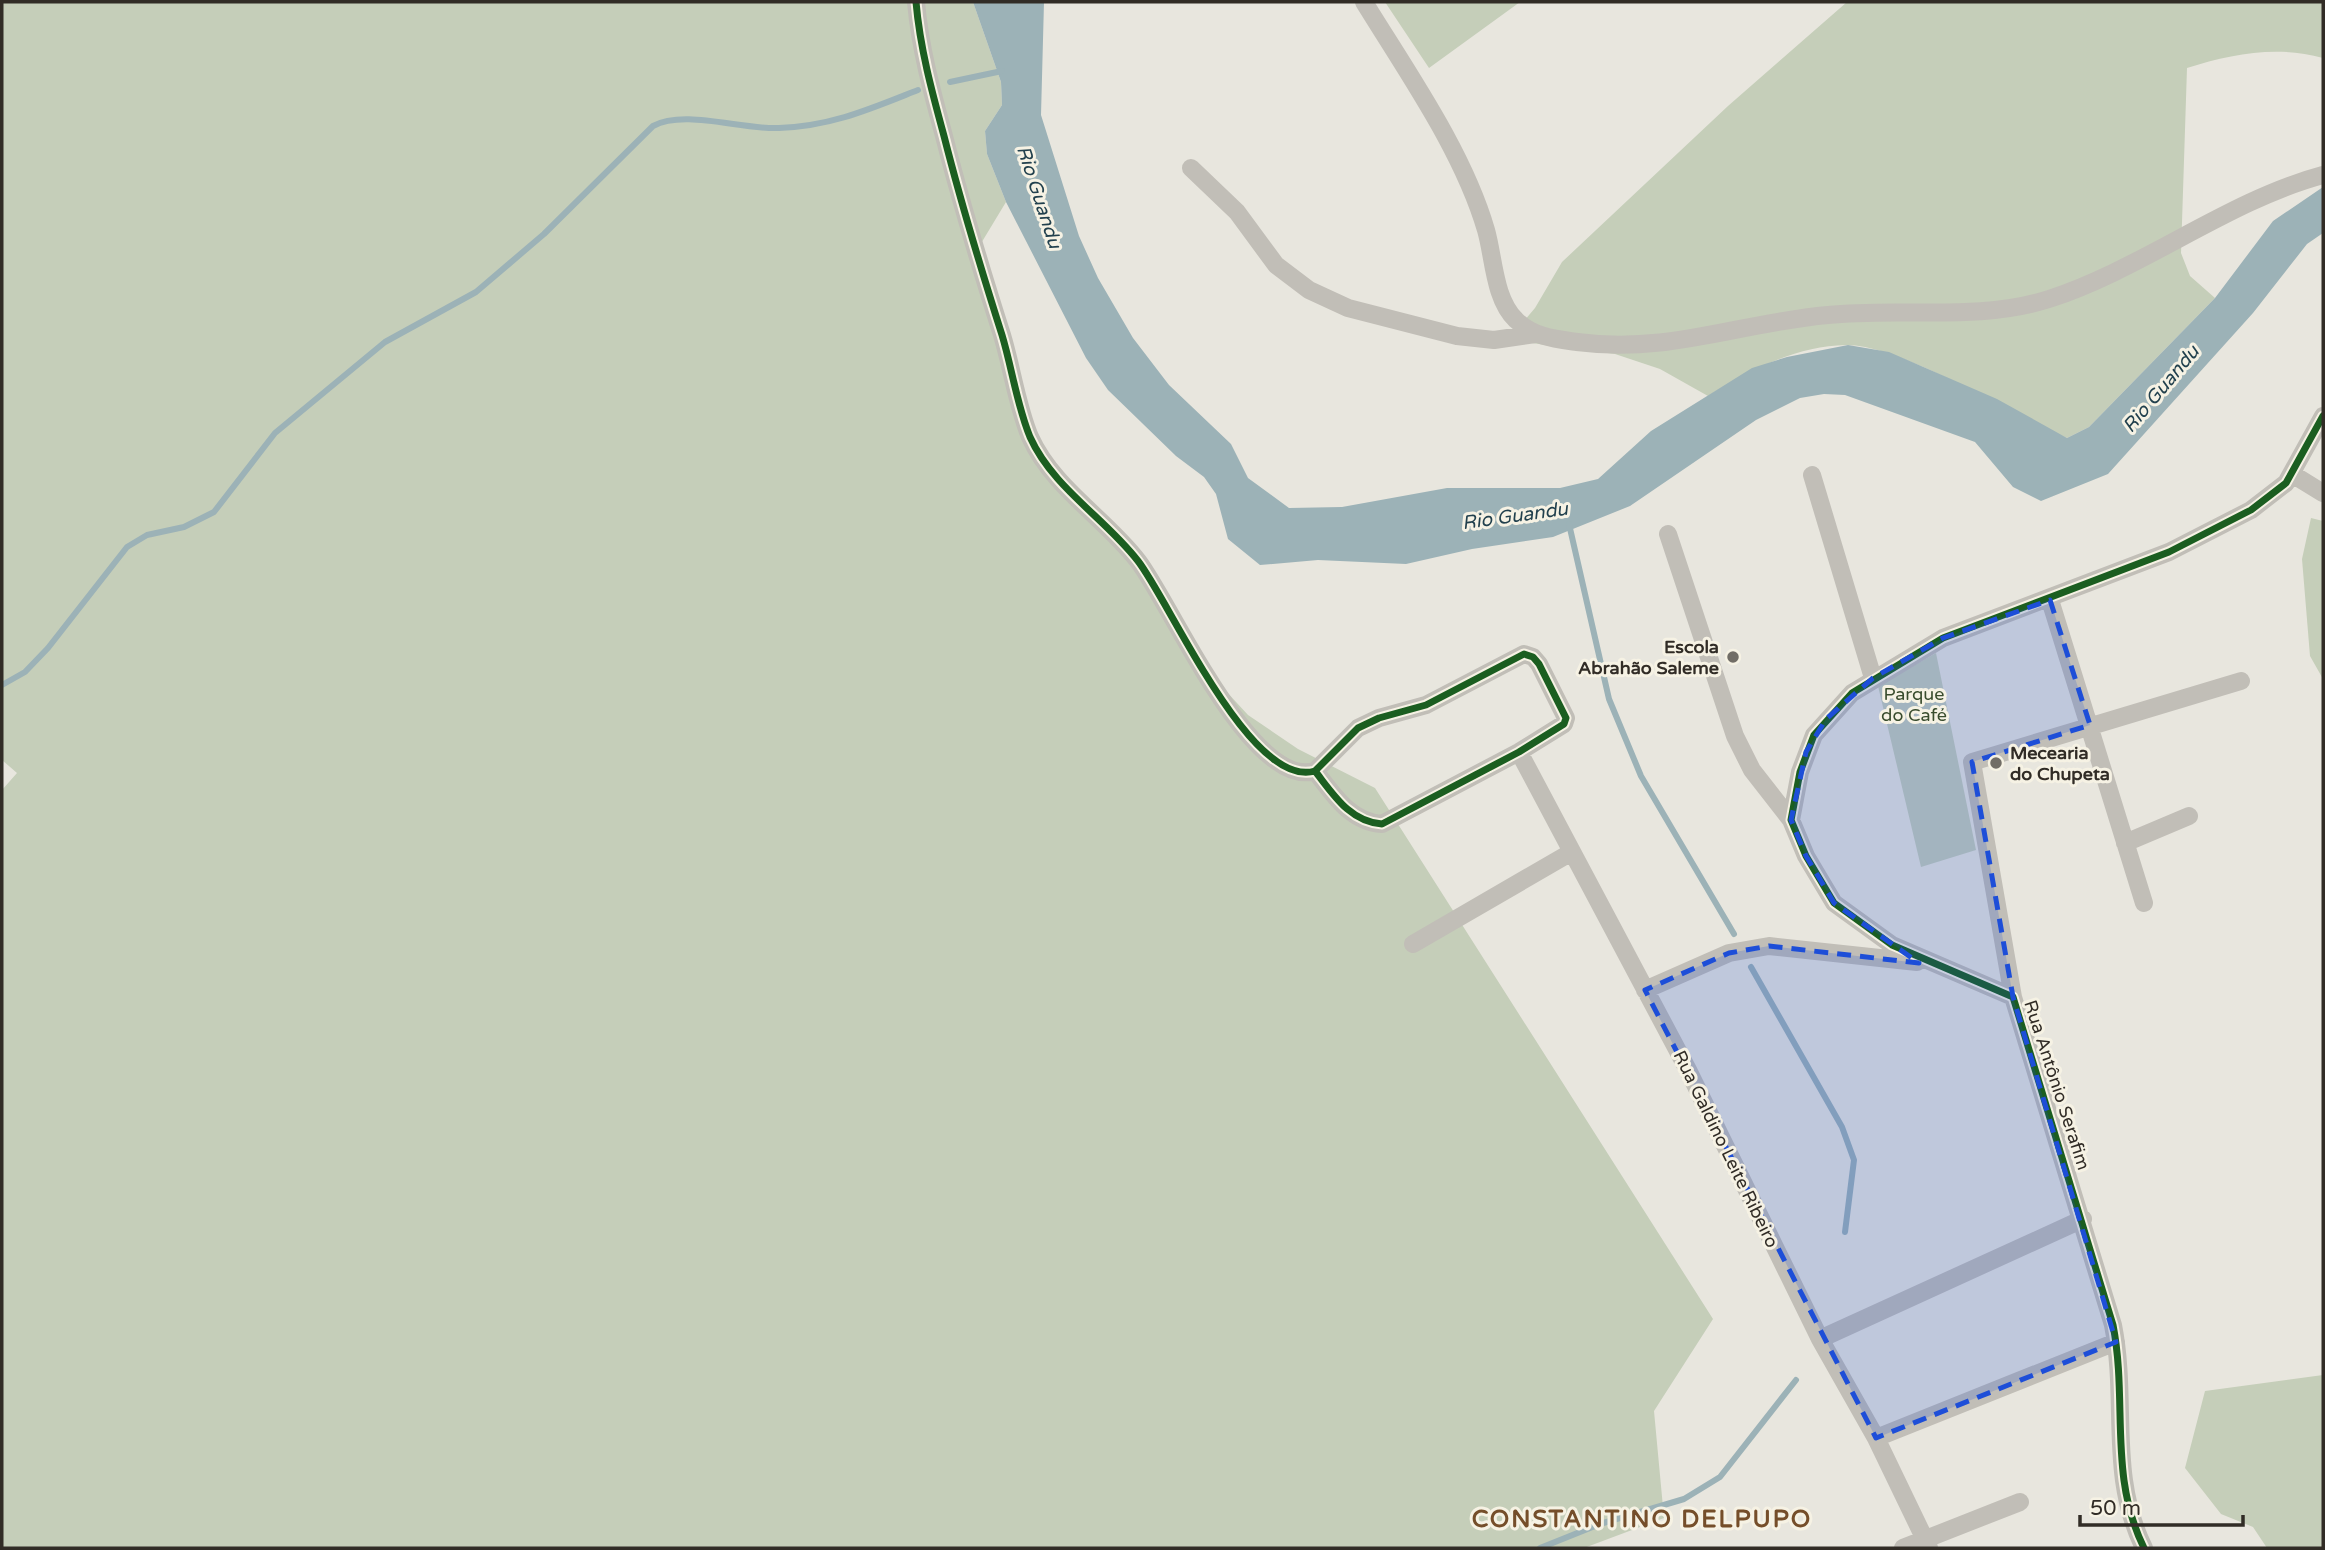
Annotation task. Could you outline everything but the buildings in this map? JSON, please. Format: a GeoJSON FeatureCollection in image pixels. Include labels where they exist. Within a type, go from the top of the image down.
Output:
{"type":"FeatureCollection","features":[{"type":"Feature","properties":{"kind":"street"},"geometry":{"type":"LineString","coordinates":[[916,2],[921,49],[944,138],[1031,437],[1068,489],[1123,542],[1146,571],[1213,689],[1267,753],[1282,764],[1300,771],[1315,771],[1358,728],[1379,718],[1426,705],[1527,654],[1539,664],[1567,719],[1564,724],[1519,752],[1382,824],[1368,822],[1352,814],[1315,771]]}},
{"type":"Feature","properties":{"kind":"street"},"geometry":{"type":"LineString","coordinates":[[1364,2],[1473,192],[1506,304],[1517,321],[1535,334]]}},
{"type":"Feature","properties":{"kind":"street"},"geometry":{"type":"LineString","coordinates":[[1191,167],[1237,212],[1276,265],[1309,290],[1348,308],[1457,336],[1494,340],[1535,334],[1599,345],[1652,346],[1825,315],[1868,312],[1954,315],[1998,312],[2050,298],[2219,220],[2269,193],[2323,175]]}},
{"type":"Feature","properties":{"kind":"street"},"geometry":{"type":"LineString","coordinates":[[1791,820],[1800,772],[1814,735],[1845,700],[1873,678],[1944,638],[2050,600],[2200,538],[2274,495],[2292,474],[2323,416]]}},
{"type":"Feature","properties":{"kind":"street"},"geometry":{"type":"LineString","coordinates":[[2292,474],[2323,493]]}},
{"type":"Feature","properties":{"kind":"street"},"geometry":{"type":"LineString","coordinates":[[1812,475],[1873,678]]}},
{"type":"Feature","properties":{"kind":"street","name":"Rua Antônio Serafim"},"geometry":{"type":"LineString","coordinates":[[1668,534],[1735,736],[1752,770],[1791,820],[1806,856],[1834,903],[1892,945],[2014,997],[2082,1219],[2116,1342],[2121,1465],[2125,1494],[2144,1548]]}},
{"type":"Feature","properties":{"kind":"street"},"geometry":{"type":"LineString","coordinates":[[2050,600],[2144,903]]}},
{"type":"Feature","properties":{"kind":"street"},"geometry":{"type":"LineString","coordinates":[[2014,997],[1972,761],[2241,681]]}},
{"type":"Feature","properties":{"kind":"street","name":"Rua Galdino Leite Ribeiro"},"geometry":{"type":"LineString","coordinates":[[1519,752],[1570,853],[1688,1070],[1820,1339],[1875,1438],[1927,1544]]}},
{"type":"Feature","properties":{"kind":"street"},"geometry":{"type":"LineString","coordinates":[[2125,843],[2189,816]]}},
{"type":"Feature","properties":{"kind":"street"},"geometry":{"type":"LineString","coordinates":[[1413,944],[1570,853]]}},
{"type":"Feature","properties":{"kind":"street","name":"Rua Antônio Serafim"},"geometry":{"type":"LineString","coordinates":[[1645,990],[1729,953],[1769,946],[1934,964]]}},
{"type":"Feature","properties":{"kind":"street"},"geometry":{"type":"LineString","coordinates":[[1820,1339],[2082,1219]]}},
{"type":"Feature","properties":{"kind":"street"},"geometry":{"type":"LineString","coordinates":[[1875,1438],[2116,1342]]}},
{"type":"Feature","properties":{"kind":"street"},"geometry":{"type":"LineString","coordinates":[[1903,1548],[1927,1544],[2020,1502]]}},
{"type":"Feature","properties":{"kind":"highlighted area"},"geometry":{"type":"Polygon","coordinates":[[[2050,600],[2090,725],[1972,762],[2013,997],[2116,1342],[1876,1438],[1645,990],[1729,953],[1769,946],[1919,963],[1834,903],[1806,856],[1791,820],[1806,752],[1826,719],[1873,678],[1943,638],[2050,600]]]}},
{"type":"Feature","properties":{"kind":"green space"},"geometry":{"type":"Polygon","coordinates":[[[2,2],[973,2],[1001,82],[1002,105],[985,131],[987,154],[1006,202],[977,250],[1036,451],[1124,548],[1202,665],[1248,715],[1298,749],[1375,788],[1713,1319],[1654,1411],[1664,1518],[1584,1548],[2,1548],[2,790],[17,773],[2,760],[2,2]]]}},
{"type":"Feature","properties":{"kind":"green space"},"geometry":{"type":"Polygon","coordinates":[[[1385,2],[1520,2],[1429,68],[1385,2]]]}},
{"type":"Feature","properties":{"kind":"green space"},"geometry":{"type":"Polygon","coordinates":[[[1847,2],[2323,2],[2323,58],[2289,52],[2254,53],[2187,68],[2181,253],[2190,276],[2215,298],[2089,427],[2067,438],[1956,382],[1895,356],[1868,348],[1827,346],[1791,355],[1756,369],[1708,396],[1660,369],[1615,354],[1508,340],[1535,308],[1562,262],[1728,106],[1847,2]]]}},
{"type":"Feature","properties":{"kind":"green space"},"geometry":{"type":"Polygon","coordinates":[[[2311,518],[2323,521],[2323,679],[2310,656],[2302,559],[2311,518]]]}},
{"type":"Feature","properties":{"kind":"green space","name":"Parque do Café"},"geometry":{"type":"Polygon","coordinates":[[[1936,653],[1976,850],[1921,867],[1878,686],[1936,653]]]}},
{"type":"Feature","properties":{"kind":"green space"},"geometry":{"type":"Polygon","coordinates":[[[2323,1375],[2323,1548],[2267,1548],[2253,1527],[2221,1514],[2185,1468],[2205,1391],[2323,1375]]]}},
{"type":"Feature","properties":{"kind":"water","name":"Rio Guandu"},"geometry":{"type":"Polygon","coordinates":[[[973,2],[1044,2],[1041,115],[1079,236],[1098,278],[1133,338],[1169,385],[1231,444],[1248,478],[1289,508],[1342,507],[1447,488],[1560,488],[1598,479],[1651,431],[1752,368],[1787,357],[1848,345],[1889,352],[1997,399],[2067,438],[2089,427],[2215,298],[2273,221],[2323,187],[2323,233],[2307,244],[2253,313],[2108,474],[2041,501],[2013,487],[1975,442],[1845,395],[1824,394],[1800,398],[1756,420],[1630,506],[1553,537],[1472,549],[1406,564],[1318,560],[1260,565],[1228,539],[1216,494],[1204,477],[1176,456],[1108,390],[1086,358],[1006,202],[987,154],[985,131],[1002,105],[1001,82],[973,2]]]}},
{"type":"Feature","properties":{"kind":"waterway"},"geometry":{"type":"LineString","coordinates":[[950,82],[1002,71]]}},
{"type":"Feature","properties":{"kind":"waterway"},"geometry":{"type":"LineString","coordinates":[[2,685],[25,672],[48,648],[127,547],[147,535],[184,527],[214,512],[275,433],[385,342],[476,292],[544,234],[653,126],[681,119],[764,128],[798,127],[850,115],[918,90]]}},
{"type":"Feature","properties":{"kind":"waterway","name":"Rio Guandu"},"geometry":{"type":"LineString","coordinates":[[1569,524],[1609,699],[1641,776],[1734,934]]}},
{"type":"Feature","properties":{"kind":"waterway"},"geometry":{"type":"LineString","coordinates":[[1751,967],[1842,1127],[1854,1160],[1845,1232]]}},
{"type":"Feature","properties":{"kind":"waterway"},"geometry":{"type":"LineString","coordinates":[[1540,1548],[1600,1524],[1684,1499],[1720,1477],[1796,1380]]}},
{"type":"Feature","properties":{"kind":"cycle path"},"geometry":{"type":"LineString","coordinates":[[916,2],[923,53],[935,103],[1030,437],[1052,472],[1138,561],[1214,688],[1239,724],[1265,752],[1290,769],[1315,771],[1358,728],[1379,718],[1426,705],[1524,654],[1533,657],[1539,664],[1566,718],[1564,724],[1519,752],[1382,824],[1371,822],[1351,812],[1315,771]]}},
{"type":"Feature","properties":{"kind":"cycle path"},"geometry":{"type":"LineString","coordinates":[[2144,1548],[2133,1521],[2122,1466],[2119,1382],[2113,1325],[2013,997],[1892,945],[1834,903],[1806,856],[1791,820],[1800,772],[1814,735],[1852,693],[1943,638],[2169,552],[2251,510],[2286,483],[2323,416]]}},
{"type":"Feature","properties":{"kind":"place","name":"Escola Abrahão Saleme"},"geometry":{"type":"Point","coordinates":[1733,657]}},
{"type":"Feature","properties":{"kind":"place","name":"Mecearia do Chupeta"},"geometry":{"type":"Point","coordinates":[1996,763]}},
{"type":"Feature","properties":{"kind":"district","name":"CONSTANTINO DELPUPO"},"geometry":{"type":"Point","coordinates":[1642,1519]}}]}
